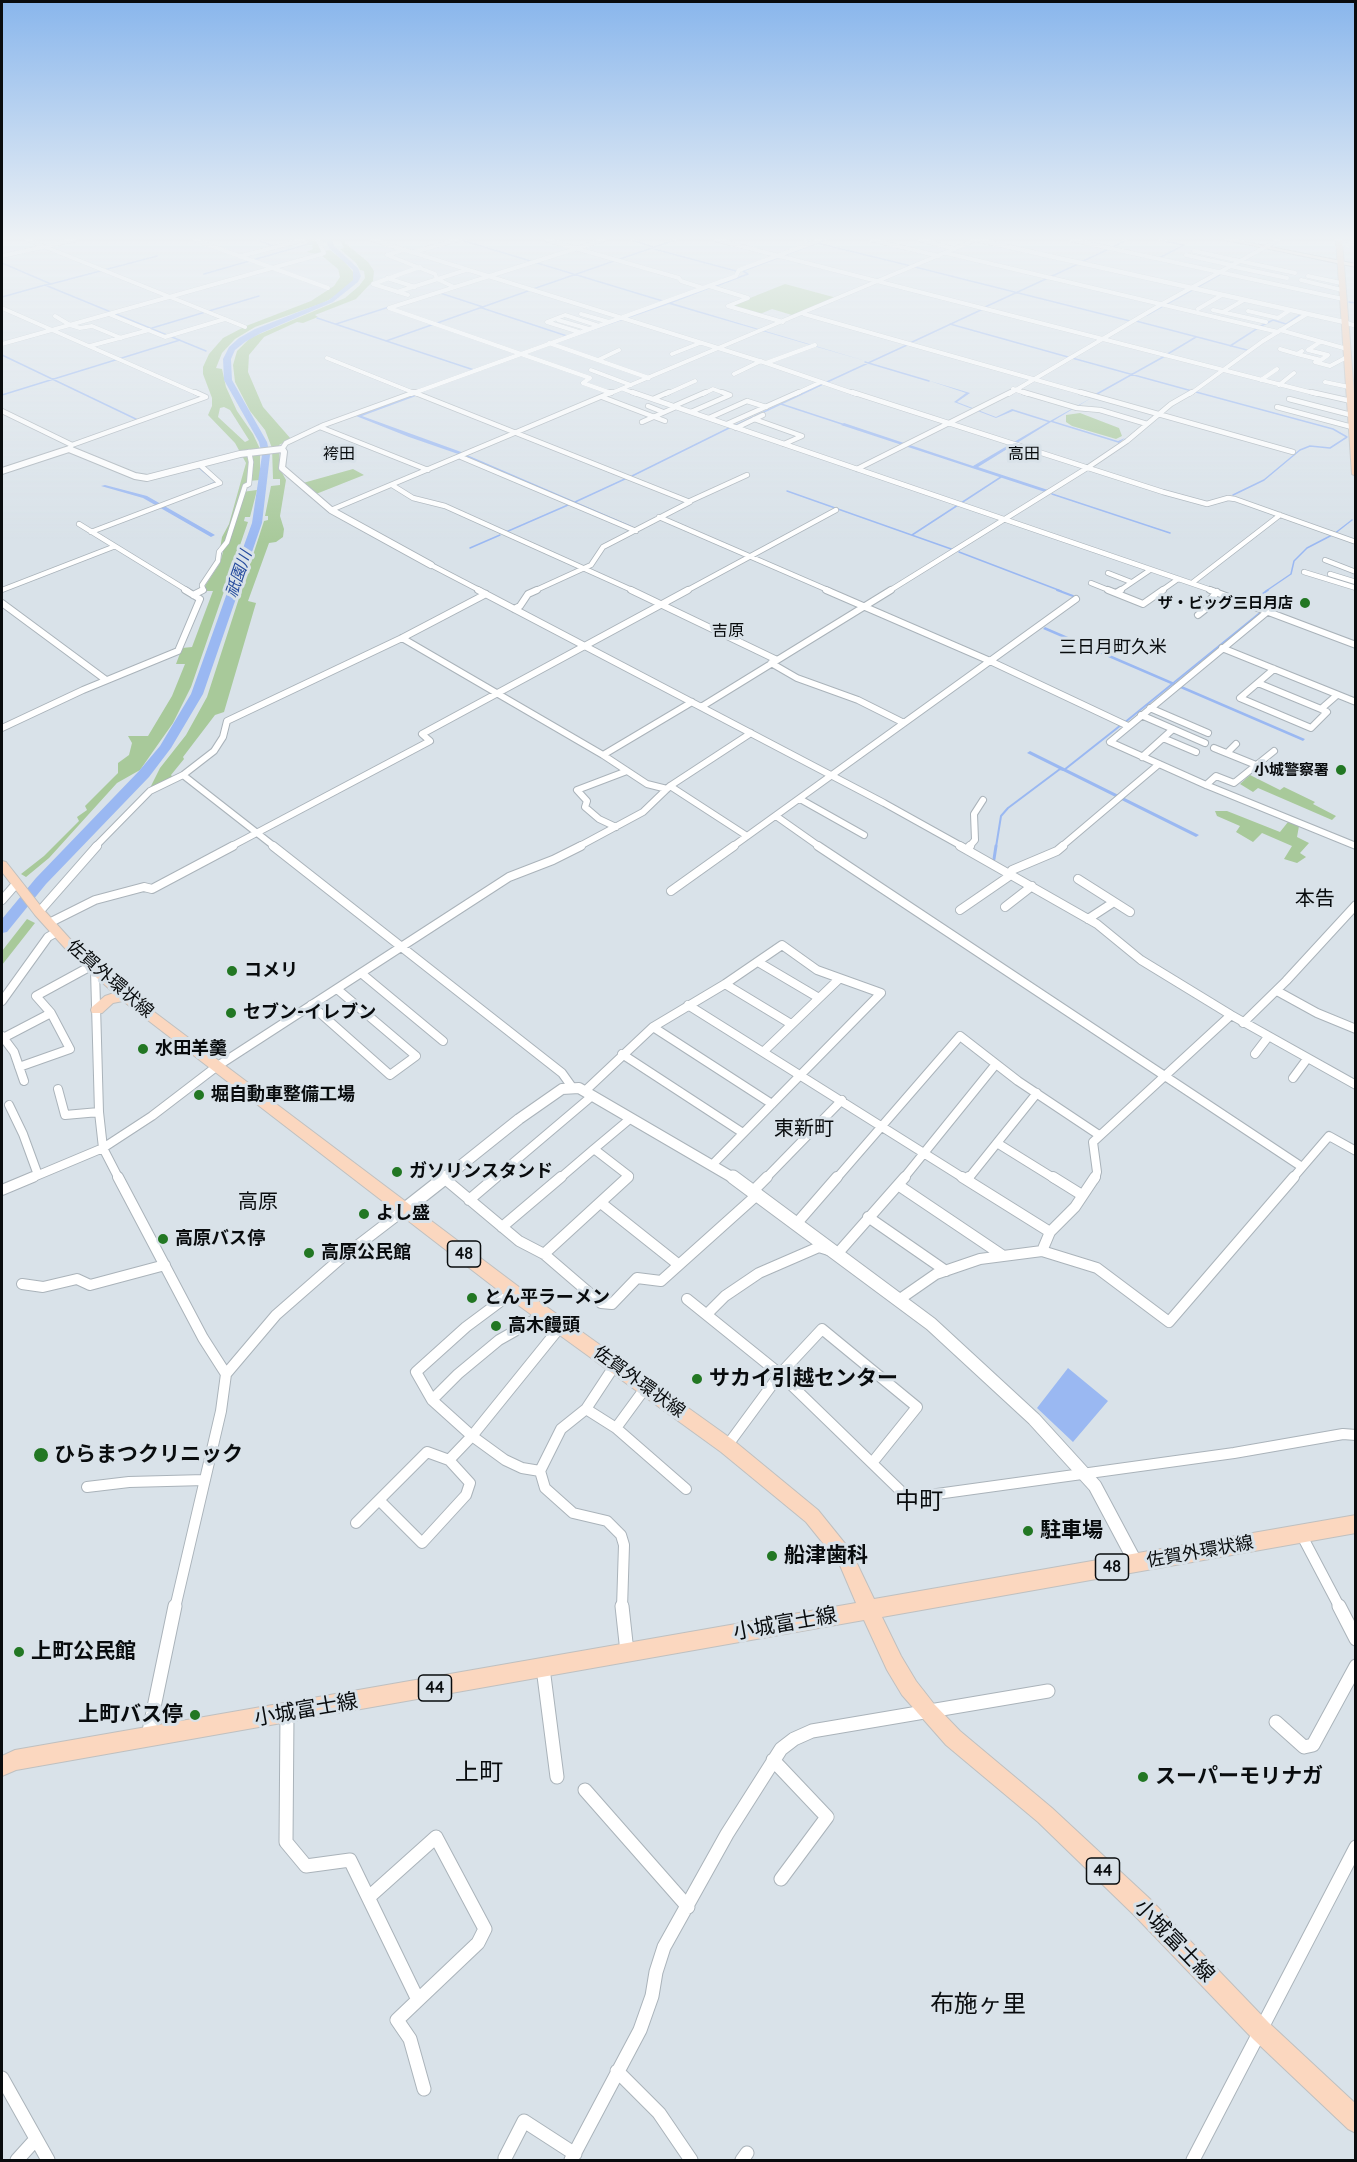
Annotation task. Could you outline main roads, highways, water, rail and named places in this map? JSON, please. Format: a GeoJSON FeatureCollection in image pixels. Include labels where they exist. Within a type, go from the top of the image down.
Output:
{"type":"FeatureCollection","features":[{"type":"Feature","properties":{"kind":"highway"},"geometry":{"type":"LineString","coordinates":[[1346,341],[1352,376],[1349,387],[1356,474]]}},
{"type":"Feature","properties":{"kind":"main road","name":"佐賀外環状線"},"geometry":{"type":"LineString","coordinates":[[2,865],[48,922],[93,968],[125,996],[513,1292],[727,1446],[812,1516],[845,1557],[869,1610],[1356,1524]]}},
{"type":"Feature","properties":{"kind":"main road"},"geometry":{"type":"LineString","coordinates":[[97,1010],[109,999],[125,996]]}},
{"type":"Feature","properties":{"kind":"main road","name":"小城富士線"},"geometry":{"type":"LineString","coordinates":[[2,1766],[15,1760],[869,1610],[899,1671],[927,1711],[953,1738],[1044,1815],[1142,1907],[1261,2031],[1356,2121]]}},
{"type":"Feature","properties":{"kind":"water"},"geometry":{"type":"Polygon","coordinates":[[[796,341],[799,341],[869,362],[796,341]]]}},
{"type":"Feature","properties":{"kind":"water"},"geometry":{"type":"Polygon","coordinates":[[[927,380],[970,393],[957,402],[996,417],[1012,409],[1050,421],[1093,397],[1053,421],[1118,441],[1125,438],[1119,443],[1051,422],[978,467],[1048,490],[1045,492],[841,425],[844,423],[973,466],[1048,422],[1013,411],[996,418],[954,402],[966,393],[927,380]]]}},
{"type":"Feature","properties":{"kind":"water"},"geometry":{"type":"Polygon","coordinates":[[[416,396],[362,416],[464,453],[461,455],[356,416],[416,396]]]}},
{"type":"Feature","properties":{"kind":"water"},"geometry":{"type":"Polygon","coordinates":[[[105,485],[147,496],[215,535],[211,537],[143,498],[101,486],[105,485]]]}},
{"type":"Feature","properties":{"kind":"water"},"geometry":{"type":"Polygon","coordinates":[[[1045,627],[1305,739],[1303,741],[1043,629],[1045,627]]]}},
{"type":"Feature","properties":{"kind":"water"},"geometry":{"type":"Polygon","coordinates":[[[1030,751],[1199,835],[1196,837],[1027,753],[1030,751]]]}},
{"type":"Feature","properties":{"kind":"water"},"geometry":{"type":"Polygon","coordinates":[[[1068,1368],[1108,1401],[1073,1442],[1037,1408],[1068,1368]]]}},
{"type":"Feature","properties":{"kind":"waterway"},"geometry":{"type":"LineString","coordinates":[[53,379],[177,341]]}},
{"type":"Feature","properties":{"kind":"waterway"},"geometry":{"type":"LineString","coordinates":[[181,341],[206,351]]}},
{"type":"Feature","properties":{"kind":"waterway","name":"祇園川"},"geometry":{"type":"LineString","coordinates":[[2,928],[41,881],[144,774],[165,748],[197,694],[257,523],[263,486],[266,455],[263,442],[228,380],[227,359],[232,349],[241,341]]}},
{"type":"Feature","properties":{"kind":"waterway"},"geometry":{"type":"LineString","coordinates":[[386,341],[477,371]]}},
{"type":"Feature","properties":{"kind":"waterway"},"geometry":{"type":"LineString","coordinates":[[910,343],[915,341]]}},
{"type":"Feature","properties":{"kind":"waterway"},"geometry":{"type":"LineString","coordinates":[[1010,341],[1068,357]]}},
{"type":"Feature","properties":{"kind":"waterway"},"geometry":{"type":"LineString","coordinates":[[1166,355],[1190,341]]}},
{"type":"Feature","properties":{"kind":"waterway"},"geometry":{"type":"LineString","coordinates":[[1212,341],[1230,346]]}},
{"type":"Feature","properties":{"kind":"waterway"},"geometry":{"type":"LineString","coordinates":[[1230,346],[1238,341]]}},
{"type":"Feature","properties":{"kind":"waterway"},"geometry":{"type":"LineString","coordinates":[[868,363],[907,345]]}},
{"type":"Feature","properties":{"kind":"waterway"},"geometry":{"type":"LineString","coordinates":[[1230,346],[1247,350]]}},
{"type":"Feature","properties":{"kind":"waterway"},"geometry":{"type":"LineString","coordinates":[[2,355],[53,379]]}},
{"type":"Feature","properties":{"kind":"waterway"},"geometry":{"type":"LineString","coordinates":[[1132,374],[1165,356]]}},
{"type":"Feature","properties":{"kind":"waterway"},"geometry":{"type":"LineString","coordinates":[[1072,358],[1132,374]]}},
{"type":"Feature","properties":{"kind":"waterway"},"geometry":{"type":"LineString","coordinates":[[827,382],[868,363]]}},
{"type":"Feature","properties":{"kind":"waterway"},"geometry":{"type":"LineString","coordinates":[[868,363],[929,381]]}},
{"type":"Feature","properties":{"kind":"waterway"},"geometry":{"type":"LineString","coordinates":[[1095,395],[1132,374]]}},
{"type":"Feature","properties":{"kind":"waterway"},"geometry":{"type":"LineString","coordinates":[[1132,374],[1192,391]]}},
{"type":"Feature","properties":{"kind":"waterway"},"geometry":{"type":"LineString","coordinates":[[2,395],[53,379]]}},
{"type":"Feature","properties":{"kind":"waterway"},"geometry":{"type":"LineString","coordinates":[[53,379],[140,421]]}},
{"type":"Feature","properties":{"kind":"waterway"},"geometry":{"type":"LineString","coordinates":[[734,426],[823,384]]}},
{"type":"Feature","properties":{"kind":"waterway"},"geometry":{"type":"LineString","coordinates":[[1196,392],[1333,429],[1347,437],[1330,448],[1310,446],[1300,450],[1264,480],[1233,495]]}},
{"type":"Feature","properties":{"kind":"waterway"},"geometry":{"type":"LineString","coordinates":[[781,404],[845,425]]}},
{"type":"Feature","properties":{"kind":"waterway"},"geometry":{"type":"LineString","coordinates":[[632,476],[731,427]]}},
{"type":"Feature","properties":{"kind":"waterway"},"geometry":{"type":"LineString","coordinates":[[465,455],[632,527]]}},
{"type":"Feature","properties":{"kind":"waterway"},"geometry":{"type":"LineString","coordinates":[[198,467],[216,482],[207,486]]}},
{"type":"Feature","properties":{"kind":"waterway"},"geometry":{"type":"LineString","coordinates":[[912,535],[1001,477]]}},
{"type":"Feature","properties":{"kind":"waterway"},"geometry":{"type":"LineString","coordinates":[[575,502],[627,478]]}},
{"type":"Feature","properties":{"kind":"waterway"},"geometry":{"type":"LineString","coordinates":[[787,491],[954,550]]}},
{"type":"Feature","properties":{"kind":"waterway"},"geometry":{"type":"LineString","coordinates":[[1052,494],[1170,533]]}},
{"type":"Feature","properties":{"kind":"waterway"},"geometry":{"type":"LineString","coordinates":[[506,532],[568,505]]}},
{"type":"Feature","properties":{"kind":"waterway"},"geometry":{"type":"LineString","coordinates":[[1266,591],[1291,574],[1294,561],[1307,548],[1334,534],[1352,520]]}},
{"type":"Feature","properties":{"kind":"waterway"},"geometry":{"type":"LineString","coordinates":[[470,548],[500,535]]}},
{"type":"Feature","properties":{"kind":"waterway"},"geometry":{"type":"LineString","coordinates":[[959,552],[1061,591]]}},
{"type":"Feature","properties":{"kind":"waterway"},"geometry":{"type":"LineString","coordinates":[[1057,590],[1073,596]]}},
{"type":"Feature","properties":{"kind":"waterway"},"geometry":{"type":"LineString","coordinates":[[1253,603],[1251,602],[1268,590]]}},
{"type":"Feature","properties":{"kind":"waterway"},"geometry":{"type":"LineString","coordinates":[[1124,723],[1261,612]]}},
{"type":"Feature","properties":{"kind":"waterway"},"geometry":{"type":"LineString","coordinates":[[996,847],[1001,816],[1008,808],[1060,769],[1064,770],[1121,725]]}},
{"type":"Feature","properties":{"kind":"waterway"},"geometry":{"type":"LineString","coordinates":[[994,859],[996,846]]}},
{"type":"Feature","properties":{"kind":"place","name":"ザ・ビッグ三日月店"},"geometry":{"type":"Point","coordinates":[1305,603]}},
{"type":"Feature","properties":{"kind":"place","name":"小城警察署"},"geometry":{"type":"Point","coordinates":[1341,770]}},
{"type":"Feature","properties":{"kind":"place","name":"コメリ"},"geometry":{"type":"Point","coordinates":[232,971]}},
{"type":"Feature","properties":{"kind":"place","name":"セブン-イレブン"},"geometry":{"type":"Point","coordinates":[231,1013]}},
{"type":"Feature","properties":{"kind":"place","name":"水田羊羹"},"geometry":{"type":"Point","coordinates":[143,1049]}},
{"type":"Feature","properties":{"kind":"place","name":"堀自動車整備工場"},"geometry":{"type":"Point","coordinates":[199,1095]}},
{"type":"Feature","properties":{"kind":"place","name":"ガソリンスタンド"},"geometry":{"type":"Point","coordinates":[397,1172]}},
{"type":"Feature","properties":{"kind":"place","name":"よし盛"},"geometry":{"type":"Point","coordinates":[364,1214]}},
{"type":"Feature","properties":{"kind":"place","name":"高原バス停"},"geometry":{"type":"Point","coordinates":[163,1239]}},
{"type":"Feature","properties":{"kind":"place","name":"高原公民館"},"geometry":{"type":"Point","coordinates":[309,1253]}},
{"type":"Feature","properties":{"kind":"place","name":"とん平ラーメン"},"geometry":{"type":"Point","coordinates":[472,1298]}},
{"type":"Feature","properties":{"kind":"place","name":"高木饅頭"},"geometry":{"type":"Point","coordinates":[496,1326]}},
{"type":"Feature","properties":{"kind":"place","name":"サカイ引越センター"},"geometry":{"type":"Point","coordinates":[697,1379]}},
{"type":"Feature","properties":{"kind":"place","name":"ひらまつクリニック"},"geometry":{"type":"Point","coordinates":[41,1455]}},
{"type":"Feature","properties":{"kind":"place","name":"駐車場"},"geometry":{"type":"Point","coordinates":[1028,1531]}},
{"type":"Feature","properties":{"kind":"place","name":"船津歯科"},"geometry":{"type":"Point","coordinates":[772,1556]}},
{"type":"Feature","properties":{"kind":"place","name":"上町公民館"},"geometry":{"type":"Point","coordinates":[19,1652]}},
{"type":"Feature","properties":{"kind":"place","name":"上町バス停"},"geometry":{"type":"Point","coordinates":[195,1715]}},
{"type":"Feature","properties":{"kind":"place","name":"スーパーモリナガ"},"geometry":{"type":"Point","coordinates":[1143,1777]}},
{"type":"Feature","properties":{"kind":"district","name":"袴田"},"geometry":{"type":"Point","coordinates":[339,454]}},
{"type":"Feature","properties":{"kind":"district","name":"高田"},"geometry":{"type":"Point","coordinates":[1024,454]}},
{"type":"Feature","properties":{"kind":"district","name":"吉原"},"geometry":{"type":"Point","coordinates":[728,631]}},
{"type":"Feature","properties":{"kind":"district","name":"三日月町久米"},"geometry":{"type":"Point","coordinates":[1113,648]}},
{"type":"Feature","properties":{"kind":"district","name":"本告"},"geometry":{"type":"Point","coordinates":[1315,899]}},
{"type":"Feature","properties":{"kind":"district","name":"東新町"},"geometry":{"type":"Point","coordinates":[804,1129]}},
{"type":"Feature","properties":{"kind":"district","name":"高原"},"geometry":{"type":"Point","coordinates":[258,1202]}},
{"type":"Feature","properties":{"kind":"district","name":"中町"},"geometry":{"type":"Point","coordinates":[919,1502]}},
{"type":"Feature","properties":{"kind":"district","name":"上町"},"geometry":{"type":"Point","coordinates":[479,1773]}},
{"type":"Feature","properties":{"kind":"district","name":"布施ヶ里"},"geometry":{"type":"Point","coordinates":[978,2005]}}]}
